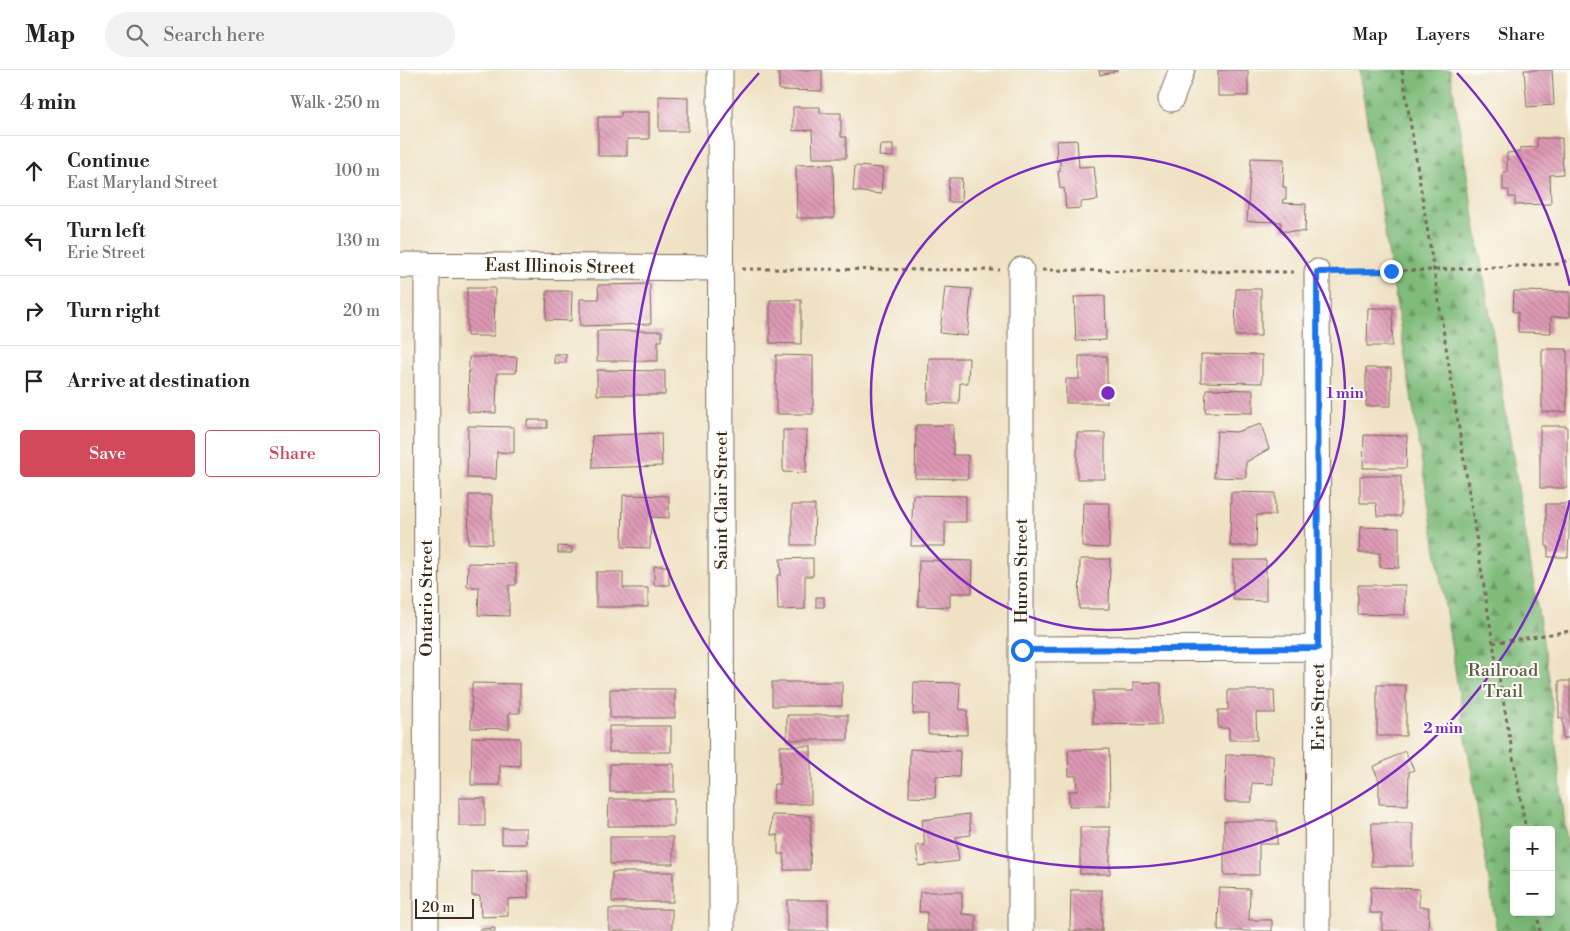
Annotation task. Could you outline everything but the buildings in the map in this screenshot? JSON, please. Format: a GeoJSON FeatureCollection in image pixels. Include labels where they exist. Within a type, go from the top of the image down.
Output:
{"type":"FeatureCollection","features":[{"type":"Feature","properties":{"kind":"street","name":"Saint Clair Street"},"geometry":{"type":"LineString","coordinates":[[720,70],[722,931]]}},
{"type":"Feature","properties":{"kind":"street"},"geometry":{"type":"LineString","coordinates":[[1171,99],[1182,70]]}},
{"type":"Feature","properties":{"kind":"street","name":"East Illinois Street"},"geometry":{"type":"LineString","coordinates":[[400,265],[720,268]]}},
{"type":"Feature","properties":{"kind":"street","name":"Ontario Street"},"geometry":{"type":"LineString","coordinates":[[426,931],[427,265]]}},
{"type":"Feature","properties":{"kind":"street","name":"Huron Street"},"geometry":{"type":"LineString","coordinates":[[1021,270],[1021,931]]}},
{"type":"Feature","properties":{"kind":"street","name":"Erie Street"},"geometry":{"type":"LineString","coordinates":[[1317,272],[1317,931]]}},
{"type":"Feature","properties":{"kind":"street"},"geometry":{"type":"LineString","coordinates":[[1022,650],[1318,648]]}},
{"type":"Feature","properties":{"kind":"path"},"geometry":{"type":"LineString","coordinates":[[1402,70],[1493,643],[1525,826]]}},
{"type":"Feature","properties":{"kind":"path"},"geometry":{"type":"LineString","coordinates":[[720,268],[1317,272],[1434,270],[1558,264],[1570,259]]}},
{"type":"Feature","properties":{"kind":"path"},"geometry":{"type":"LineString","coordinates":[[1493,643],[1570,631]]}},
{"type":"Feature","properties":{"kind":"path"},"geometry":{"type":"LineString","coordinates":[[1538,916],[1540,931]]}},
{"type":"Feature","properties":{"kind":"green space","name":"Railroad Trail"},"geometry":{"type":"Polygon","coordinates":[[[1359,70],[1450,70],[1549,678],[1570,872],[1570,931],[1497,931],[1359,70]]]}},
{"type":"Feature","properties":{"kind":"route"},"geometry":{"type":"LineString","coordinates":[[1022,650],[1318,648],[1317,272],[1391,271]]}}]}
